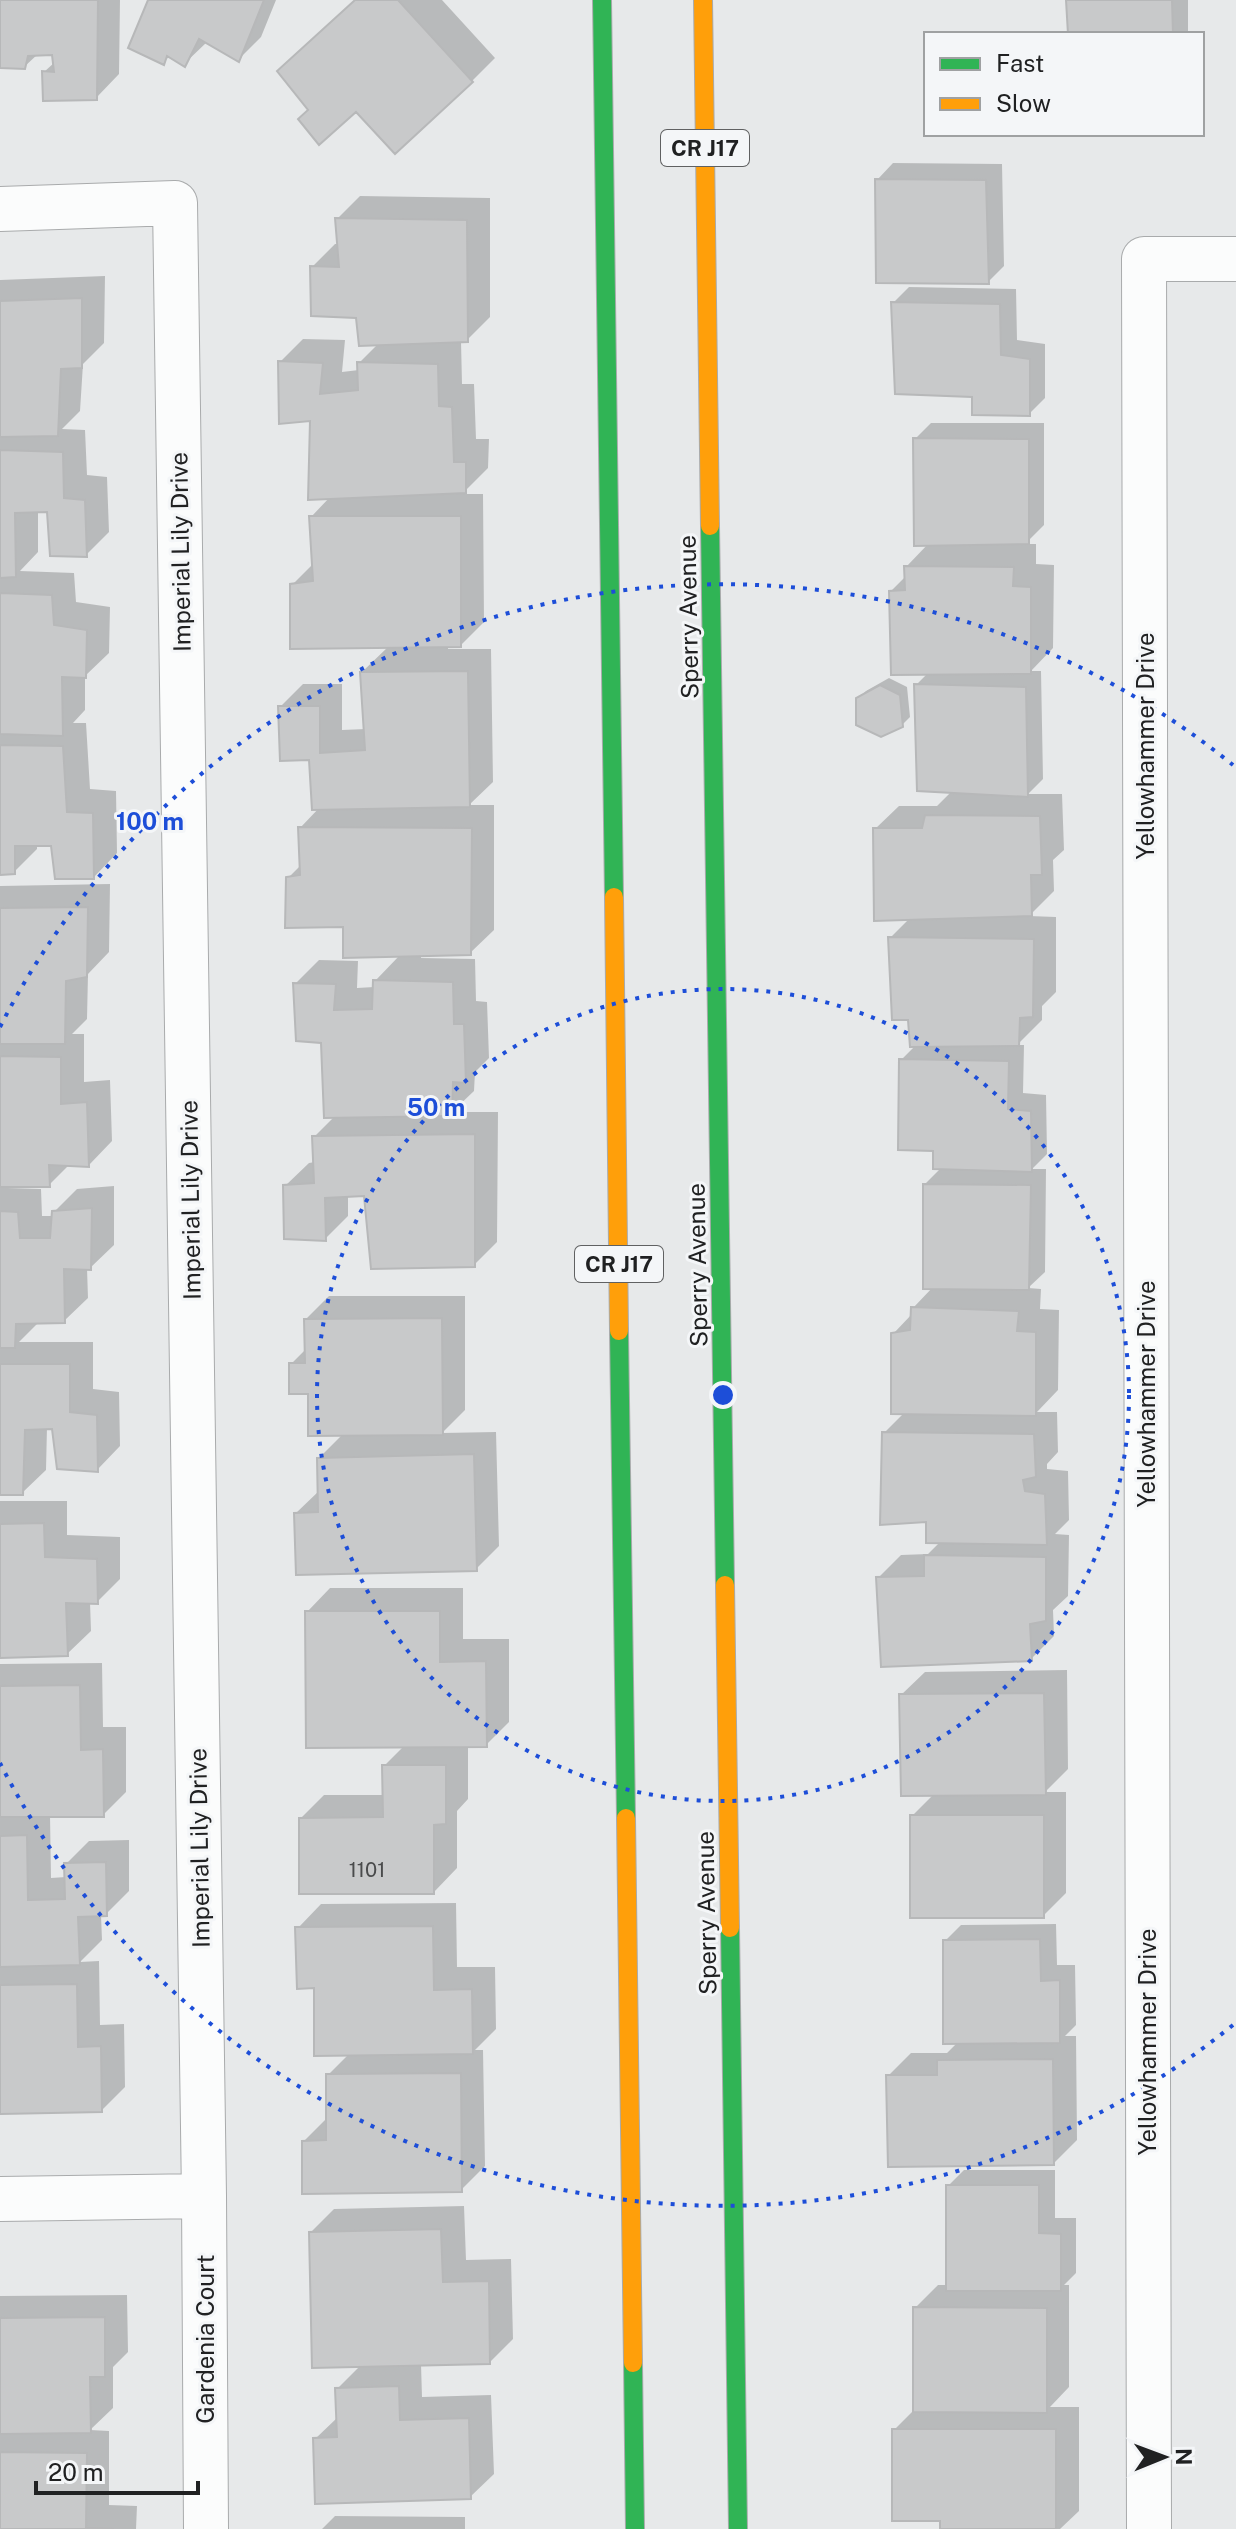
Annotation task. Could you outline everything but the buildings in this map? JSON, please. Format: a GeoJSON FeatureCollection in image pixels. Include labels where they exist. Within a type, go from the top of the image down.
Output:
{"type":"FeatureCollection","features":[{"type":"Feature","properties":{"kind":"main road","name":"CR J17"},"geometry":{"type":"LineString","coordinates":[[602,0],[635,2529]]}},
{"type":"Feature","properties":{"kind":"main road","name":"Sperry Avenue"},"geometry":{"type":"LineString","coordinates":[[703,0],[738,2529]]}},
{"type":"Feature","properties":{"kind":"street","name":"Imperial Lily Drive"},"geometry":{"type":"LineString","coordinates":[[0,209],[175,203],[204,2196]]}},
{"type":"Feature","properties":{"kind":"street","name":"Yellowhammer Drive"},"geometry":{"type":"LineString","coordinates":[[1149,2529],[1144,259],[1236,259]]}},
{"type":"Feature","properties":{"kind":"street"},"geometry":{"type":"LineString","coordinates":[[0,2199],[204,2196]]}},
{"type":"Feature","properties":{"kind":"street","name":"Gardenia Court"},"geometry":{"type":"LineString","coordinates":[[204,2196],[206,2529]]}},
{"type":"Feature","properties":{"kind":"traffic: fast"},"geometry":{"type":"LineString","coordinates":[[602,0],[614,897]]}},
{"type":"Feature","properties":{"kind":"traffic: fast"},"geometry":{"type":"LineString","coordinates":[[710,526],[725,1585]]}},
{"type":"Feature","properties":{"kind":"traffic: fast"},"geometry":{"type":"LineString","coordinates":[[619,1331],[626,1818]]}},
{"type":"Feature","properties":{"kind":"traffic: fast"},"geometry":{"type":"LineString","coordinates":[[730,1928],[738,2529]]}},
{"type":"Feature","properties":{"kind":"traffic: fast"},"geometry":{"type":"LineString","coordinates":[[633,2363],[635,2529]]}},
{"type":"Feature","properties":{"kind":"traffic: slow"},"geometry":{"type":"LineString","coordinates":[[703,0],[710,526]]}},
{"type":"Feature","properties":{"kind":"traffic: slow"},"geometry":{"type":"LineString","coordinates":[[614,897],[619,1331]]}},
{"type":"Feature","properties":{"kind":"traffic: slow"},"geometry":{"type":"LineString","coordinates":[[725,1585],[730,1928]]}},
{"type":"Feature","properties":{"kind":"traffic: slow"},"geometry":{"type":"LineString","coordinates":[[626,1818],[633,2363]]}}]}
